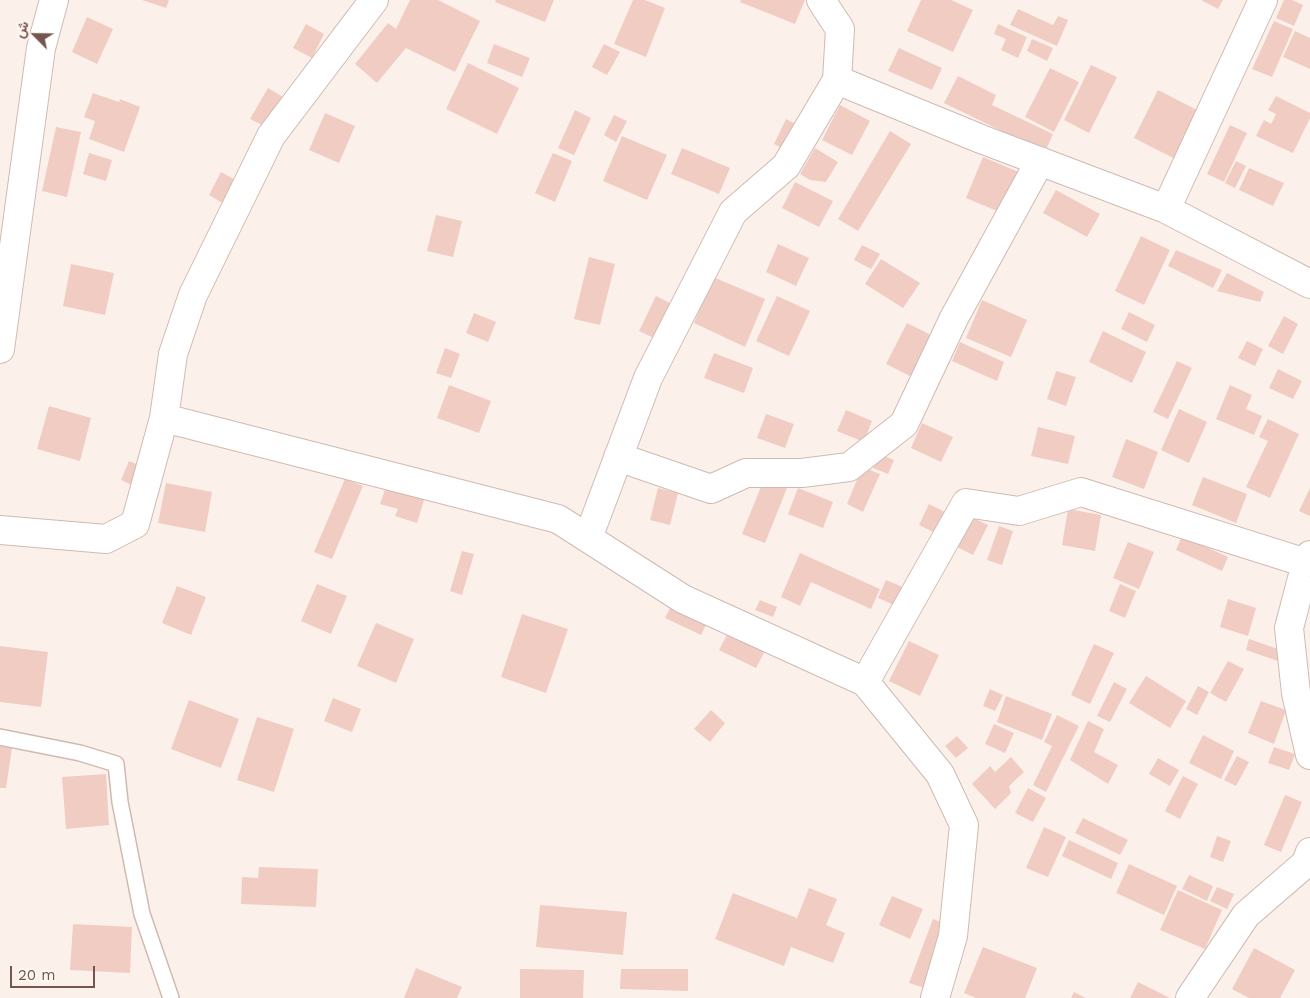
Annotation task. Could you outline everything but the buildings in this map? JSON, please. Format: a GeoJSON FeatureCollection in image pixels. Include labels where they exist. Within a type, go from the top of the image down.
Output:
{"type":"FeatureCollection","features":[{"type":"Feature","properties":{"kind":"street"},"geometry":{"type":"LineString","coordinates":[[0,349],[41,48],[54,0]]}},
{"type":"Feature","properties":{"kind":"street"},"geometry":{"type":"LineString","coordinates":[[0,530],[106,539],[135,524],[164,418],[173,354],[193,295],[271,136],[374,0]]}},
{"type":"Feature","properties":{"kind":"street"},"geometry":{"type":"LineString","coordinates":[[588,538],[648,378],[733,212],[786,166],[838,80],[840,29],[821,0]]}},
{"type":"Feature","properties":{"kind":"street"},"geometry":{"type":"LineString","coordinates":[[1166,210],[1263,0]]}},
{"type":"Feature","properties":{"kind":"street"},"geometry":{"type":"LineString","coordinates":[[838,80],[981,139],[1166,210],[1310,284]]}},
{"type":"Feature","properties":{"kind":"street"},"geometry":{"type":"LineString","coordinates":[[618,457],[711,489],[746,472],[802,473],[849,467],[904,424],[954,318],[1040,161]]}},
{"type":"Feature","properties":{"kind":"street"},"geometry":{"type":"LineString","coordinates":[[164,418],[558,519],[683,599],[865,682],[940,774],[964,825],[953,936],[935,998]]}},
{"type":"Feature","properties":{"kind":"street"},"geometry":{"type":"LineString","coordinates":[[865,682],[966,503],[1018,511],[1081,492],[1308,559],[1289,628],[1296,693],[1310,755]]}},
{"type":"Feature","properties":{"kind":"street"},"geometry":{"type":"LineString","coordinates":[[1190,998],[1246,915],[1309,860]]}},
{"type":"Feature","properties":{"kind":"lane"},"geometry":{"type":"LineString","coordinates":[[0,737],[80,753],[116,764],[120,802],[142,914],[171,998]]}}]}
